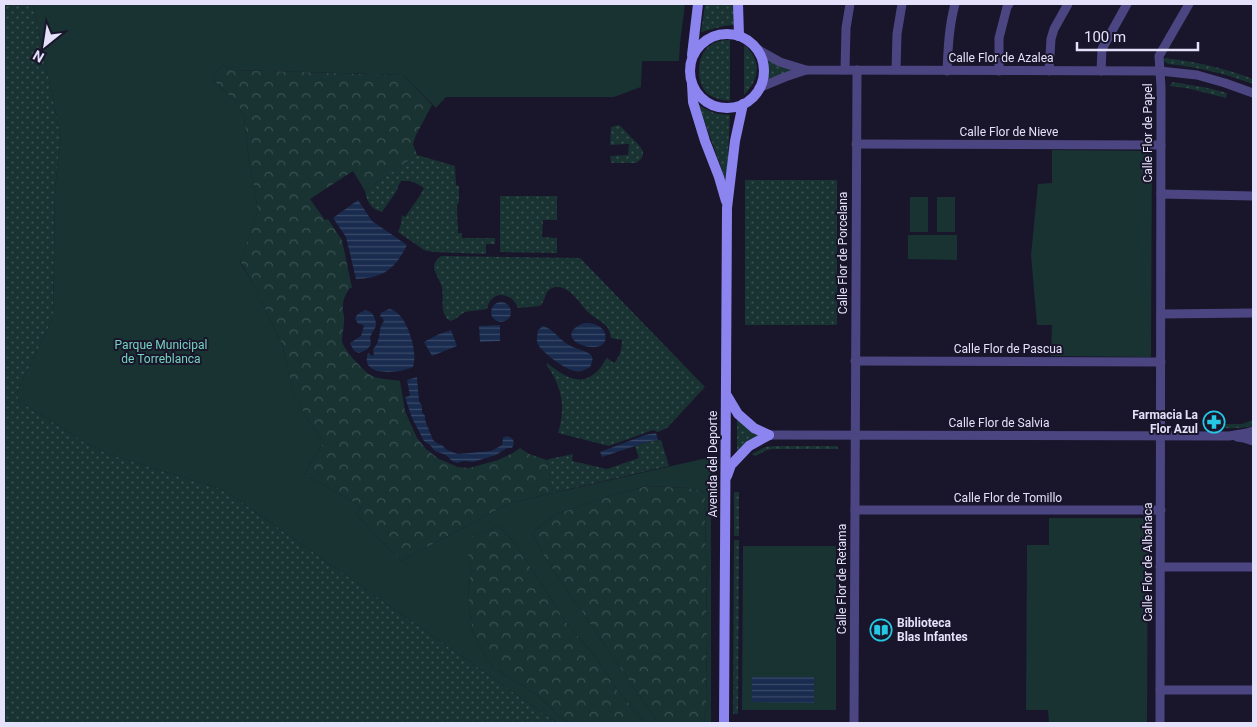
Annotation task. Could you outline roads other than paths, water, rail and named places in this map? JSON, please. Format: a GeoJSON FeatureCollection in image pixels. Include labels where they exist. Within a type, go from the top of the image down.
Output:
{"type":"FeatureCollection","features":[{"type":"Feature","properties":{"kind":"street"},"geometry":{"type":"LineString","coordinates":[[698,4],[690,69],[691,80],[703,99],[720,107],[737,107],[754,96],[763,78],[764,68],[757,49]]}},
{"type":"Feature","properties":{"kind":"street"},"geometry":{"type":"LineString","coordinates":[[738,4],[739,36]]}},
{"type":"Feature","properties":{"kind":"street"},"geometry":{"type":"LineString","coordinates":[[845,70],[846,28],[850,4]]}},
{"type":"Feature","properties":{"kind":"street"},"geometry":{"type":"LineString","coordinates":[[896,70],[897,34],[902,4]]}},
{"type":"Feature","properties":{"kind":"street"},"geometry":{"type":"LineString","coordinates":[[947,71],[948,42],[952,14],[956,4]]}},
{"type":"Feature","properties":{"kind":"street"},"geometry":{"type":"LineString","coordinates":[[999,71],[999,38],[1006,7],[1009,4]]}},
{"type":"Feature","properties":{"kind":"street"},"geometry":{"type":"LineString","coordinates":[[1049,71],[1054,29],[1068,4]]}},
{"type":"Feature","properties":{"kind":"street"},"geometry":{"type":"LineString","coordinates":[[1101,71],[1102,49],[1127,4]]}},
{"type":"Feature","properties":{"kind":"street","name":"Calle Flor de Papel"},"geometry":{"type":"LineString","coordinates":[[1161,435],[1161,145],[1159,56],[1189,4]]}},
{"type":"Feature","properties":{"kind":"street"},"geometry":{"type":"LineString","coordinates":[[692,58],[706,40],[716,35],[728,34],[739,36],[749,41],[757,49],[780,62],[806,70]]}},
{"type":"Feature","properties":{"kind":"street"},"geometry":{"type":"LineString","coordinates":[[759,88],[806,70]]}},
{"type":"Feature","properties":{"kind":"street","name":"Calle Flor de Azalea"},"geometry":{"type":"LineString","coordinates":[[806,70],[1160,72],[1197,75],[1253,93]]}},
{"type":"Feature","properties":{"kind":"street","name":"Calle Flor de Porcelana"},"geometry":{"type":"LineString","coordinates":[[855,436],[857,70]]}},
{"type":"Feature","properties":{"kind":"street","name":"Avenida del Deporte"},"geometry":{"type":"LineString","coordinates":[[691,80],[693,102],[727,205]]}},
{"type":"Feature","properties":{"kind":"street","name":"Avenida del Deporte"},"geometry":{"type":"LineString","coordinates":[[724,723],[727,205],[735,140],[743,104]]}},
{"type":"Feature","properties":{"kind":"street","name":"Calle Flor de Nieve"},"geometry":{"type":"LineString","coordinates":[[856,144],[1161,145]]}},
{"type":"Feature","properties":{"kind":"street","name":"Calle Flor de Papel"},"geometry":{"type":"LineString","coordinates":[[1161,194],[1253,196]]}},
{"type":"Feature","properties":{"kind":"street"},"geometry":{"type":"LineString","coordinates":[[1161,314],[1253,314]]}},
{"type":"Feature","properties":{"kind":"street","name":"Calle Flor de Pascua"},"geometry":{"type":"LineString","coordinates":[[855,361],[1161,362]]}},
{"type":"Feature","properties":{"kind":"street"},"geometry":{"type":"LineString","coordinates":[[725,394],[738,414],[754,428],[770,435]]}},
{"type":"Feature","properties":{"kind":"street","name":"Calle Flor de Salvia"},"geometry":{"type":"LineString","coordinates":[[1229,436],[1253,431]]}},
{"type":"Feature","properties":{"kind":"street"},"geometry":{"type":"LineString","coordinates":[[725,484],[731,465],[749,446],[770,435]]}},
{"type":"Feature","properties":{"kind":"street","name":"Calle Flor de Salvia"},"geometry":{"type":"LineString","coordinates":[[770,435],[1161,435],[1229,436],[1253,441]]}},
{"type":"Feature","properties":{"kind":"street","name":"Calle Flor de Albahaca"},"geometry":{"type":"LineString","coordinates":[[1160,723],[1161,435]]}},
{"type":"Feature","properties":{"kind":"street","name":"Calle Flor de Retama"},"geometry":{"type":"LineString","coordinates":[[854,723],[855,436]]}},
{"type":"Feature","properties":{"kind":"street","name":"Calle Flor de Tomillo"},"geometry":{"type":"LineString","coordinates":[[855,510],[1160,510]]}},
{"type":"Feature","properties":{"kind":"street"},"geometry":{"type":"LineString","coordinates":[[1160,566],[1253,567]]}},
{"type":"Feature","properties":{"kind":"street"},"geometry":{"type":"LineString","coordinates":[[1160,690],[1253,690]]}},
{"type":"Feature","properties":{"kind":"water"},"geometry":{"type":"Polygon","coordinates":[[[358,200],[372,221],[407,245],[398,260],[388,271],[374,277],[356,279],[346,237],[333,218],[358,200]]]}},
{"type":"Feature","properties":{"kind":"water"},"geometry":{"type":"Polygon","coordinates":[[[501,302],[508,305],[511,312],[508,319],[501,322],[494,319],[491,312],[494,305],[501,302]]]}},
{"type":"Feature","properties":{"kind":"water"},"geometry":{"type":"Polygon","coordinates":[[[389,309],[395,311],[406,324],[413,343],[414,361],[413,367],[399,371],[382,372],[369,367],[367,361],[368,353],[372,356],[374,354],[373,349],[378,342],[384,321],[380,317],[381,313],[389,309]]]}},
{"type":"Feature","properties":{"kind":"water"},"geometry":{"type":"Polygon","coordinates":[[[365,310],[374,315],[376,326],[370,337],[370,346],[359,353],[354,351],[350,343],[361,336],[364,326],[358,324],[355,318],[365,310]]]}},
{"type":"Feature","properties":{"kind":"water"},"geometry":{"type":"Polygon","coordinates":[[[585,323],[596,325],[603,329],[606,336],[603,344],[596,347],[587,347],[573,339],[573,330],[585,323]]]}},
{"type":"Feature","properties":{"kind":"water"},"geometry":{"type":"Polygon","coordinates":[[[500,325],[500,341],[480,342],[479,326],[500,325]]]}},
{"type":"Feature","properties":{"kind":"water"},"geometry":{"type":"Polygon","coordinates":[[[543,326],[569,345],[590,354],[593,360],[590,367],[581,371],[571,370],[548,355],[539,346],[537,341],[538,330],[543,326]]]}},
{"type":"Feature","properties":{"kind":"water"},"geometry":{"type":"Polygon","coordinates":[[[451,330],[457,346],[432,356],[424,342],[451,330]]]}},
{"type":"Feature","properties":{"kind":"water"},"geometry":{"type":"Polygon","coordinates":[[[417,377],[422,412],[433,440],[438,444],[458,454],[491,451],[502,445],[503,438],[506,436],[513,440],[512,448],[507,448],[496,455],[473,462],[464,461],[457,463],[446,455],[435,451],[424,441],[412,418],[405,397],[410,396],[407,380],[417,377]]]}},
{"type":"Feature","properties":{"kind":"water"},"geometry":{"type":"Polygon","coordinates":[[[656,433],[658,440],[602,457],[600,452],[645,435],[656,433]]]}},
{"type":"Feature","properties":{"kind":"water"},"geometry":{"type":"Polygon","coordinates":[[[752,677],[814,677],[814,703],[752,702],[752,677]]]}},
{"type":"Feature","properties":{"kind":"place","name":"Farmacia La Flor Azul"},"geometry":{"type":"Point","coordinates":[1214,422]}},
{"type":"Feature","properties":{"kind":"place","name":"Biblioteca Blas Infantes"},"geometry":{"type":"Point","coordinates":[881,630]}},
{"type":"Feature","properties":{"kind":"park label","name":"Parque Municipal de Torreblanca"},"geometry":{"type":"Point","coordinates":[161,352]}}]}
